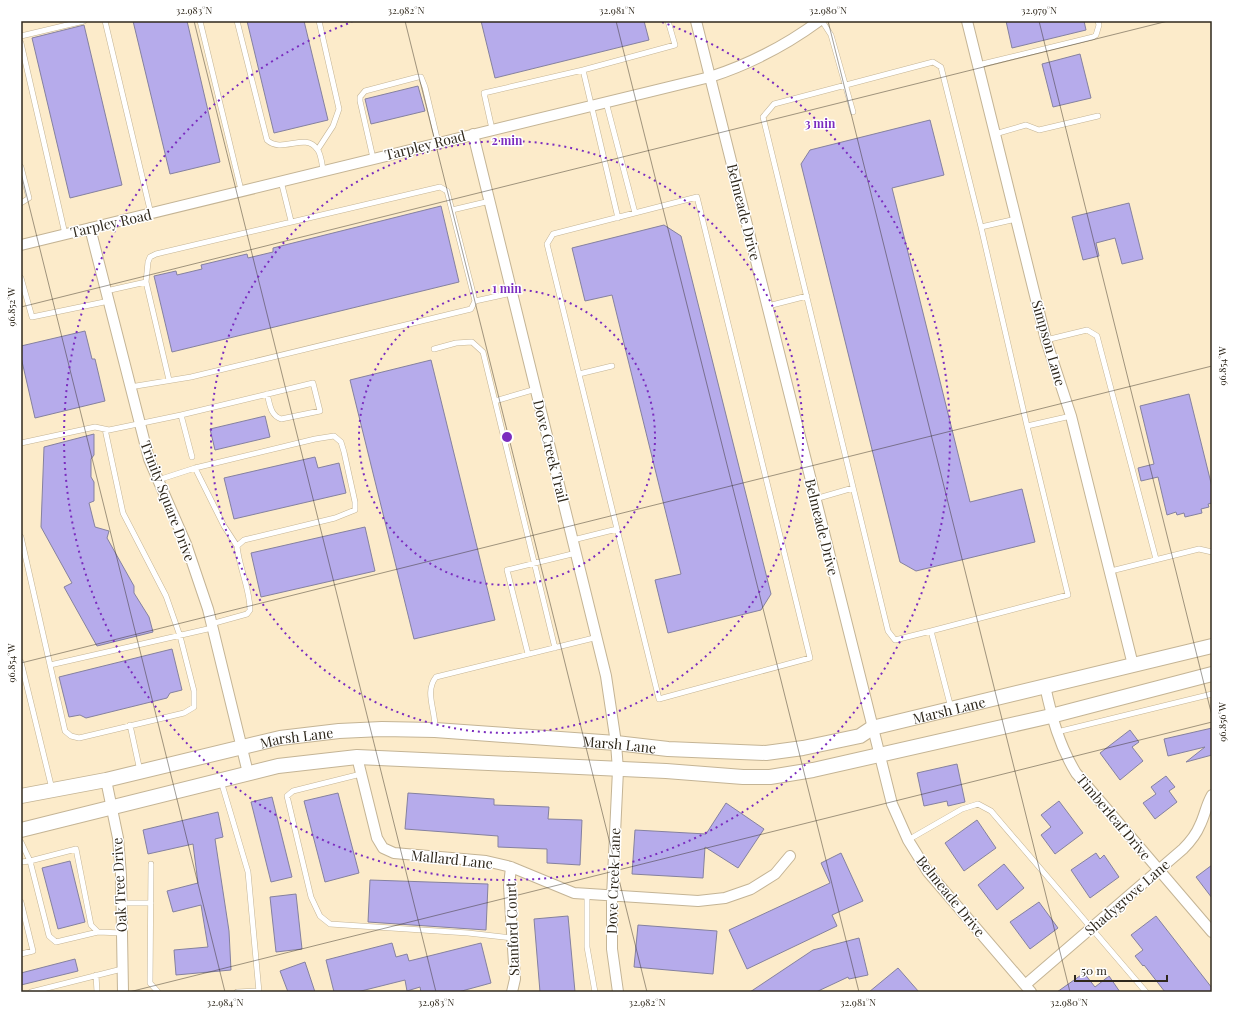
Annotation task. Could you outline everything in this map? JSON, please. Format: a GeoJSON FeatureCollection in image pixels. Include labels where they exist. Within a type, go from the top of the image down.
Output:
{"type":"FeatureCollection","features":[{"type":"Feature","properties":{"kind":"main road","name":"Marsh Lane"},"geometry":{"type":"LineString","coordinates":[[21,796],[106,780],[241,746],[280,738],[382,729],[435,730],[616,743],[668,749],[766,753],[803,748],[860,736],[872,728],[1212,646]]}},
{"type":"Feature","properties":{"kind":"main road","name":"Marsh Lane"},"geometry":{"type":"LineString","coordinates":[[21,830],[278,766],[357,757],[666,771],[743,778],[770,777],[813,770],[1051,716],[1212,674]]}},
{"type":"Feature","properties":{"kind":"street","name":"Belmeade Drive"},"geometry":{"type":"LineString","coordinates":[[696,21],[892,804],[908,840],[928,872],[1028,988]]}},
{"type":"Feature","properties":{"kind":"street","name":"Tarpley Road"},"geometry":{"type":"LineString","coordinates":[[21,245],[151,214],[323,170],[710,77],[740,67],[770,53],[809,24],[819,21]]}},
{"type":"Feature","properties":{"kind":"street","name":"Simpson Lane"},"geometry":{"type":"LineString","coordinates":[[967,21],[1046,340],[1071,416],[1111,571],[1133,665]]}},
{"type":"Feature","properties":{"kind":"street","name":"Dove Creek Trail"},"geometry":{"type":"LineString","coordinates":[[473,134],[598,637],[606,676],[616,743],[618,770]]}},
{"type":"Feature","properties":{"kind":"street","name":"Trinity Square Drive"},"geometry":{"type":"LineString","coordinates":[[90,228],[149,459],[186,544],[212,626],[248,773]]}},
{"type":"Feature","properties":{"kind":"street","name":"Timberleaf Drive"},"geometry":{"type":"LineString","coordinates":[[1045,686],[1056,732],[1064,753],[1076,773],[1212,932]]}},
{"type":"Feature","properties":{"kind":"street","name":"Mallard Lane"},"geometry":{"type":"LineString","coordinates":[[357,757],[377,838],[383,848],[394,853],[486,861],[511,866],[574,894],[698,902],[725,898],[751,889],[775,874],[790,856]]}},
{"type":"Feature","properties":{"kind":"street","name":"Dove Creek Lane"},"geometry":{"type":"LineString","coordinates":[[618,770],[612,897],[612,949],[618,992]]}},
{"type":"Feature","properties":{"kind":"street","name":"Oak Tree Drive"},"geometry":{"type":"LineString","coordinates":[[106,780],[118,838],[123,903],[122,969],[124,992]]}},
{"type":"Feature","properties":{"kind":"street","name":"Shadygrove Lane"},"geometry":{"type":"LineString","coordinates":[[1028,988],[1092,928],[1158,869],[1183,849],[1193,838],[1212,795]]}},
{"type":"Feature","properties":{"kind":"street","name":"Stanford Court"},"geometry":{"type":"LineString","coordinates":[[511,866],[509,886],[515,979],[512,992]]}},
{"type":"Feature","properties":{"kind":"lane"},"geometry":{"type":"LineString","coordinates":[[21,36],[84,21]]}},
{"type":"Feature","properties":{"kind":"lane"},"geometry":{"type":"LineString","coordinates":[[105,21],[151,214]]}},
{"type":"Feature","properties":{"kind":"lane"},"geometry":{"type":"LineString","coordinates":[[200,21],[241,190]]}},
{"type":"Feature","properties":{"kind":"lane"},"geometry":{"type":"LineString","coordinates":[[237,21],[267,140],[271,144],[278,146],[300,142],[311,144],[318,149],[323,170]]}},
{"type":"Feature","properties":{"kind":"lane"},"geometry":{"type":"LineString","coordinates":[[318,149],[335,122],[339,109],[319,21]]}},
{"type":"Feature","properties":{"kind":"lane"},"geometry":{"type":"LineString","coordinates":[[492,129],[484,93],[583,70],[675,45],[668,21]]}},
{"type":"Feature","properties":{"kind":"lane"},"geometry":{"type":"LineString","coordinates":[[822,21],[832,35],[853,112]]}},
{"type":"Feature","properties":{"kind":"lane"},"geometry":{"type":"LineString","coordinates":[[978,65],[1093,37],[1096,35],[1099,25],[1098,21]]}},
{"type":"Feature","properties":{"kind":"lane"},"geometry":{"type":"LineString","coordinates":[[21,43],[65,234]]}},
{"type":"Feature","properties":{"kind":"lane"},"geometry":{"type":"LineString","coordinates":[[933,62],[941,67],[981,227],[1068,595],[895,640],[888,631],[764,117],[774,104],[846,85],[933,62]]}},
{"type":"Feature","properties":{"kind":"lane"},"geometry":{"type":"LineString","coordinates":[[583,70],[618,218]]}},
{"type":"Feature","properties":{"kind":"lane"},"geometry":{"type":"LineString","coordinates":[[373,158],[360,102],[362,94],[365,91],[418,77],[421,78],[425,87],[438,142]]}},
{"type":"Feature","properties":{"kind":"lane"},"geometry":{"type":"LineString","coordinates":[[606,102],[635,213]]}},
{"type":"Feature","properties":{"kind":"lane"},"geometry":{"type":"LineString","coordinates":[[995,134],[1026,125],[1039,130],[1098,116]]}},
{"type":"Feature","properties":{"kind":"lane"},"geometry":{"type":"LineString","coordinates":[[21,167],[29,198],[21,203]]}},
{"type":"Feature","properties":{"kind":"lane"},"geometry":{"type":"LineString","coordinates":[[281,181],[291,221]]}},
{"type":"Feature","properties":{"kind":"lane"},"geometry":{"type":"LineString","coordinates":[[130,387],[191,377],[471,309],[475,301],[447,191],[440,187],[291,221],[156,254],[150,257],[146,282],[169,380]]}},
{"type":"Feature","properties":{"kind":"lane"},"geometry":{"type":"LineString","coordinates":[[698,197],[810,658],[659,699],[547,244],[553,234],[618,218],[698,197]]}},
{"type":"Feature","properties":{"kind":"lane"},"geometry":{"type":"LineString","coordinates":[[452,210],[490,201]]}},
{"type":"Feature","properties":{"kind":"lane"},"geometry":{"type":"LineString","coordinates":[[981,227],[1016,219]]}},
{"type":"Feature","properties":{"kind":"lane"},"geometry":{"type":"LineString","coordinates":[[21,278],[32,317],[107,296],[146,282]]}},
{"type":"Feature","properties":{"kind":"lane"},"geometry":{"type":"LineString","coordinates":[[475,301],[512,293]]}},
{"type":"Feature","properties":{"kind":"lane"},"geometry":{"type":"LineString","coordinates":[[768,306],[807,296]]}},
{"type":"Feature","properties":{"kind":"lane"},"geometry":{"type":"LineString","coordinates":[[1046,340],[1087,330],[1097,336],[1156,559]]}},
{"type":"Feature","properties":{"kind":"lane"},"geometry":{"type":"LineString","coordinates":[[434,349],[456,343],[472,342],[483,352],[555,648]]}},
{"type":"Feature","properties":{"kind":"lane"},"geometry":{"type":"LineString","coordinates":[[579,374],[612,366]]}},
{"type":"Feature","properties":{"kind":"lane"},"geometry":{"type":"LineString","coordinates":[[21,443],[95,427],[105,429],[139,424],[313,383],[320,411],[281,419],[276,417],[272,411],[267,394]]}},
{"type":"Feature","properties":{"kind":"lane"},"geometry":{"type":"LineString","coordinates":[[495,401],[536,390]]}},
{"type":"Feature","properties":{"kind":"lane"},"geometry":{"type":"LineString","coordinates":[[181,415],[192,457]]}},
{"type":"Feature","properties":{"kind":"lane"},"geometry":{"type":"LineString","coordinates":[[1027,426],[1071,416]]}},
{"type":"Feature","properties":{"kind":"lane"},"geometry":{"type":"LineString","coordinates":[[21,537],[66,731],[70,736],[79,738],[184,713],[194,707],[194,691],[180,636],[166,596],[123,513],[105,429]]}},
{"type":"Feature","properties":{"kind":"lane"},"geometry":{"type":"LineString","coordinates":[[158,480],[195,468],[334,436],[341,442],[352,483],[355,510],[335,518],[244,540],[237,546]]}},
{"type":"Feature","properties":{"kind":"lane"},"geometry":{"type":"LineString","coordinates":[[50,665],[180,636],[247,614],[250,610],[250,599],[238,559],[237,546],[224,526],[195,468]]}},
{"type":"Feature","properties":{"kind":"lane"},"geometry":{"type":"LineString","coordinates":[[815,499],[853,488]]}},
{"type":"Feature","properties":{"kind":"lane"},"geometry":{"type":"LineString","coordinates":[[573,540],[617,529]]}},
{"type":"Feature","properties":{"kind":"lane"},"geometry":{"type":"LineString","coordinates":[[1111,571],[1199,549],[1212,552]]}},
{"type":"Feature","properties":{"kind":"lane"},"geometry":{"type":"LineString","coordinates":[[528,654],[507,570],[577,553]]}},
{"type":"Feature","properties":{"kind":"lane"},"geometry":{"type":"LineString","coordinates":[[931,631],[951,709]]}},
{"type":"Feature","properties":{"kind":"lane"},"geometry":{"type":"LineString","coordinates":[[435,730],[436,718],[430,690],[431,683],[436,677],[598,637]]}},
{"type":"Feature","properties":{"kind":"lane"},"geometry":{"type":"LineString","coordinates":[[21,662],[52,790]]}},
{"type":"Feature","properties":{"kind":"lane"},"geometry":{"type":"LineString","coordinates":[[1056,732],[1212,694]]}},
{"type":"Feature","properties":{"kind":"lane"},"geometry":{"type":"LineString","coordinates":[[130,725],[140,771]]}},
{"type":"Feature","properties":{"kind":"lane"},"geometry":{"type":"LineString","coordinates":[[361,774],[293,791],[287,796],[311,897],[320,916],[330,924],[468,933],[512,938]]}},
{"type":"Feature","properties":{"kind":"lane"},"geometry":{"type":"LineString","coordinates":[[221,780],[248,872],[258,992],[237,992]]}},
{"type":"Feature","properties":{"kind":"lane"},"geometry":{"type":"LineString","coordinates":[[908,840],[962,809],[978,804],[991,811],[1146,992]]}},
{"type":"Feature","properties":{"kind":"lane"},"geometry":{"type":"LineString","coordinates":[[21,842],[30,861],[49,936],[56,942],[98,932],[122,933]]}},
{"type":"Feature","properties":{"kind":"lane"},"geometry":{"type":"LineString","coordinates":[[21,862],[76,850],[92,925],[98,932]]}},
{"type":"Feature","properties":{"kind":"lane"},"geometry":{"type":"LineString","coordinates":[[151,864],[150,983],[158,992]]}},
{"type":"Feature","properties":{"kind":"lane"},"geometry":{"type":"LineString","coordinates":[[587,895],[587,947],[595,992]]}},
{"type":"Feature","properties":{"kind":"lane"},"geometry":{"type":"LineString","coordinates":[[21,902],[34,951],[21,954]]}},
{"type":"Feature","properties":{"kind":"lane"},"geometry":{"type":"LineString","coordinates":[[123,903],[151,903]]}},
{"type":"Feature","properties":{"kind":"lane"},"geometry":{"type":"LineString","coordinates":[[31,992],[122,969]]}},
{"type":"Feature","properties":{"kind":"lane"},"geometry":{"type":"LineString","coordinates":[[96,975],[97,992]]}},
{"type":"Feature","properties":{"kind":"building"},"geometry":{"type":"Polygon","coordinates":[[[133,21],[187,21],[220,162],[170,174],[133,21]]]}},
{"type":"Feature","properties":{"kind":"building"},"geometry":{"type":"Polygon","coordinates":[[[247,21],[304,21],[328,120],[274,133],[247,21]]]}},
{"type":"Feature","properties":{"kind":"building"},"geometry":{"type":"Polygon","coordinates":[[[481,21],[644,21],[649,40],[495,78],[481,21]]]}},
{"type":"Feature","properties":{"kind":"building"},"geometry":{"type":"Polygon","coordinates":[[[1006,21],[1084,21],[1086,30],[1012,48],[1006,21]]]}},
{"type":"Feature","properties":{"kind":"building"},"geometry":{"type":"Polygon","coordinates":[[[84,25],[122,185],[70,198],[32,38],[84,25]]]}},
{"type":"Feature","properties":{"kind":"building"},"geometry":{"type":"Polygon","coordinates":[[[1080,54],[1091,98],[1053,107],[1042,64],[1080,54]]]}},
{"type":"Feature","properties":{"kind":"building"},"geometry":{"type":"Polygon","coordinates":[[[418,86],[425,111],[371,124],[365,99],[418,86]]]}},
{"type":"Feature","properties":{"kind":"building"},"geometry":{"type":"Polygon","coordinates":[[[930,120],[944,175],[892,188],[970,502],[1022,489],[1035,542],[916,571],[900,562],[801,164],[810,150],[930,120]]]}},
{"type":"Feature","properties":{"kind":"building"},"geometry":{"type":"Polygon","coordinates":[[[1129,203],[1143,259],[1122,264],[1115,238],[1096,243],[1099,256],[1083,260],[1072,217],[1129,203]]]}},
{"type":"Feature","properties":{"kind":"building"},"geometry":{"type":"Polygon","coordinates":[[[441,206],[459,282],[172,352],[154,276],[176,271],[177,275],[202,269],[201,265],[247,254],[248,258],[273,252],[273,248],[441,206]]]}},
{"type":"Feature","properties":{"kind":"building"},"geometry":{"type":"Polygon","coordinates":[[[664,225],[681,236],[771,594],[761,610],[668,633],[655,580],[681,574],[612,295],[585,301],[572,248],[664,225]]]}},
{"type":"Feature","properties":{"kind":"building"},"geometry":{"type":"Polygon","coordinates":[[[85,331],[92,359],[95,359],[105,401],[35,418],[21,357],[21,346],[85,331]]]}},
{"type":"Feature","properties":{"kind":"building"},"geometry":{"type":"Polygon","coordinates":[[[431,360],[495,620],[414,639],[350,380],[431,360]]]}},
{"type":"Feature","properties":{"kind":"building"},"geometry":{"type":"Polygon","coordinates":[[[1189,394],[1212,487],[1212,503],[1208,504],[1209,507],[1201,509],[1202,513],[1185,517],[1184,513],[1177,515],[1176,512],[1167,515],[1158,477],[1141,481],[1138,468],[1154,464],[1140,406],[1189,394]]]}},
{"type":"Feature","properties":{"kind":"building"},"geometry":{"type":"Polygon","coordinates":[[[265,416],[270,437],[215,450],[210,429],[265,416]]]}},
{"type":"Feature","properties":{"kind":"building"},"geometry":{"type":"Polygon","coordinates":[[[94,434],[94,455],[91,459],[91,477],[94,482],[94,501],[89,503],[95,527],[109,531],[107,538],[134,586],[134,593],[149,617],[153,632],[97,646],[64,587],[72,583],[41,527],[44,447],[94,434]]]}},
{"type":"Feature","properties":{"kind":"building"},"geometry":{"type":"Polygon","coordinates":[[[315,457],[318,468],[339,463],[346,493],[234,519],[224,478],[315,457]]]}},
{"type":"Feature","properties":{"kind":"building"},"geometry":{"type":"Polygon","coordinates":[[[365,527],[375,571],[261,597],[251,553],[365,527]]]}},
{"type":"Feature","properties":{"kind":"building"},"geometry":{"type":"Polygon","coordinates":[[[172,649],[182,690],[170,693],[167,698],[86,718],[80,715],[69,717],[59,677],[172,649]]]}},
{"type":"Feature","properties":{"kind":"building"},"geometry":{"type":"Polygon","coordinates":[[[1212,728],[1212,755],[1186,762],[1205,747],[1168,756],[1164,739],[1212,728]]]}},
{"type":"Feature","properties":{"kind":"building"},"geometry":{"type":"Polygon","coordinates":[[[1130,730],[1139,742],[1132,747],[1143,761],[1120,780],[1100,753],[1130,730]]]}},
{"type":"Feature","properties":{"kind":"building"},"geometry":{"type":"Polygon","coordinates":[[[957,764],[965,802],[948,806],[947,801],[924,806],[917,773],[957,764]]]}},
{"type":"Feature","properties":{"kind":"building"},"geometry":{"type":"Polygon","coordinates":[[[1166,776],[1175,787],[1169,791],[1177,802],[1155,819],[1143,803],[1156,794],[1151,787],[1166,776]]]}},
{"type":"Feature","properties":{"kind":"building"},"geometry":{"type":"Polygon","coordinates":[[[338,793],[359,873],[325,882],[304,801],[338,793]]]}},
{"type":"Feature","properties":{"kind":"building"},"geometry":{"type":"Polygon","coordinates":[[[408,793],[494,799],[494,805],[549,807],[548,819],[582,820],[580,865],[547,863],[547,849],[498,847],[498,836],[405,829],[408,793]]]}},
{"type":"Feature","properties":{"kind":"building"},"geometry":{"type":"Polygon","coordinates":[[[272,797],[292,877],[271,882],[251,802],[272,797]]]}},
{"type":"Feature","properties":{"kind":"building"},"geometry":{"type":"Polygon","coordinates":[[[1059,801],[1083,833],[1055,854],[1041,835],[1051,827],[1041,815],[1059,801]]]}},
{"type":"Feature","properties":{"kind":"building"},"geometry":{"type":"Polygon","coordinates":[[[726,803],[764,829],[738,868],[705,847],[703,878],[632,874],[635,830],[706,834],[726,803]]]}},
{"type":"Feature","properties":{"kind":"building"},"geometry":{"type":"Polygon","coordinates":[[[218,812],[223,837],[215,839],[229,931],[231,970],[176,975],[174,950],[208,947],[201,905],[173,912],[167,891],[198,883],[193,844],[148,854],[143,830],[218,812]]]}},
{"type":"Feature","properties":{"kind":"building"},"geometry":{"type":"Polygon","coordinates":[[[977,820],[996,848],[964,871],[945,843],[977,820]]]}},
{"type":"Feature","properties":{"kind":"building"},"geometry":{"type":"Polygon","coordinates":[[[841,853],[863,901],[832,915],[837,926],[747,969],[729,930],[830,883],[821,863],[841,853]]]}},
{"type":"Feature","properties":{"kind":"building"},"geometry":{"type":"Polygon","coordinates":[[[1096,853],[1100,859],[1104,855],[1119,877],[1090,898],[1071,870],[1096,853]]]}},
{"type":"Feature","properties":{"kind":"building"},"geometry":{"type":"Polygon","coordinates":[[[70,861],[85,922],[58,929],[42,868],[70,861]]]}},
{"type":"Feature","properties":{"kind":"building"},"geometry":{"type":"Polygon","coordinates":[[[1004,864],[1024,888],[997,910],[978,885],[1004,864]]]}},
{"type":"Feature","properties":{"kind":"building"},"geometry":{"type":"Polygon","coordinates":[[[1212,865],[1212,898],[1196,877],[1212,865]]]}},
{"type":"Feature","properties":{"kind":"building"},"geometry":{"type":"Polygon","coordinates":[[[370,880],[488,884],[486,930],[368,922],[370,880]]]}},
{"type":"Feature","properties":{"kind":"building"},"geometry":{"type":"Polygon","coordinates":[[[296,894],[302,949],[276,952],[270,897],[296,894]]]}},
{"type":"Feature","properties":{"kind":"building"},"geometry":{"type":"Polygon","coordinates":[[[1039,902],[1058,928],[1030,949],[1010,922],[1039,902]]]}},
{"type":"Feature","properties":{"kind":"building"},"geometry":{"type":"Polygon","coordinates":[[[568,916],[575,992],[540,992],[534,919],[568,916]]]}},
{"type":"Feature","properties":{"kind":"building"},"geometry":{"type":"Polygon","coordinates":[[[1156,916],[1212,988],[1212,992],[1165,992],[1135,956],[1143,950],[1131,935],[1156,916]]]}},
{"type":"Feature","properties":{"kind":"building"},"geometry":{"type":"Polygon","coordinates":[[[638,925],[717,931],[713,974],[634,967],[638,925]]]}},
{"type":"Feature","properties":{"kind":"building"},"geometry":{"type":"Polygon","coordinates":[[[859,938],[868,975],[849,979],[848,977],[816,992],[750,992],[813,950],[859,938]]]}},
{"type":"Feature","properties":{"kind":"building"},"geometry":{"type":"Polygon","coordinates":[[[392,943],[396,957],[407,954],[409,961],[481,943],[491,983],[458,992],[421,992],[420,987],[407,991],[405,980],[357,992],[334,992],[326,960],[392,943]]]}},
{"type":"Feature","properties":{"kind":"building"},"geometry":{"type":"Polygon","coordinates":[[[75,959],[78,971],[21,985],[21,973],[75,959]]]}},
{"type":"Feature","properties":{"kind":"building"},"geometry":{"type":"Polygon","coordinates":[[[305,962],[315,992],[288,992],[280,971],[305,962]]]}},
{"type":"Feature","properties":{"kind":"building"},"geometry":{"type":"Polygon","coordinates":[[[898,968],[919,992],[869,992],[898,968]]]}},
{"type":"Feature","properties":{"kind":"building"},"geometry":{"type":"Polygon","coordinates":[[[1084,973],[1095,987],[1109,976],[1120,992],[1057,992],[1084,973]]]}}]}
